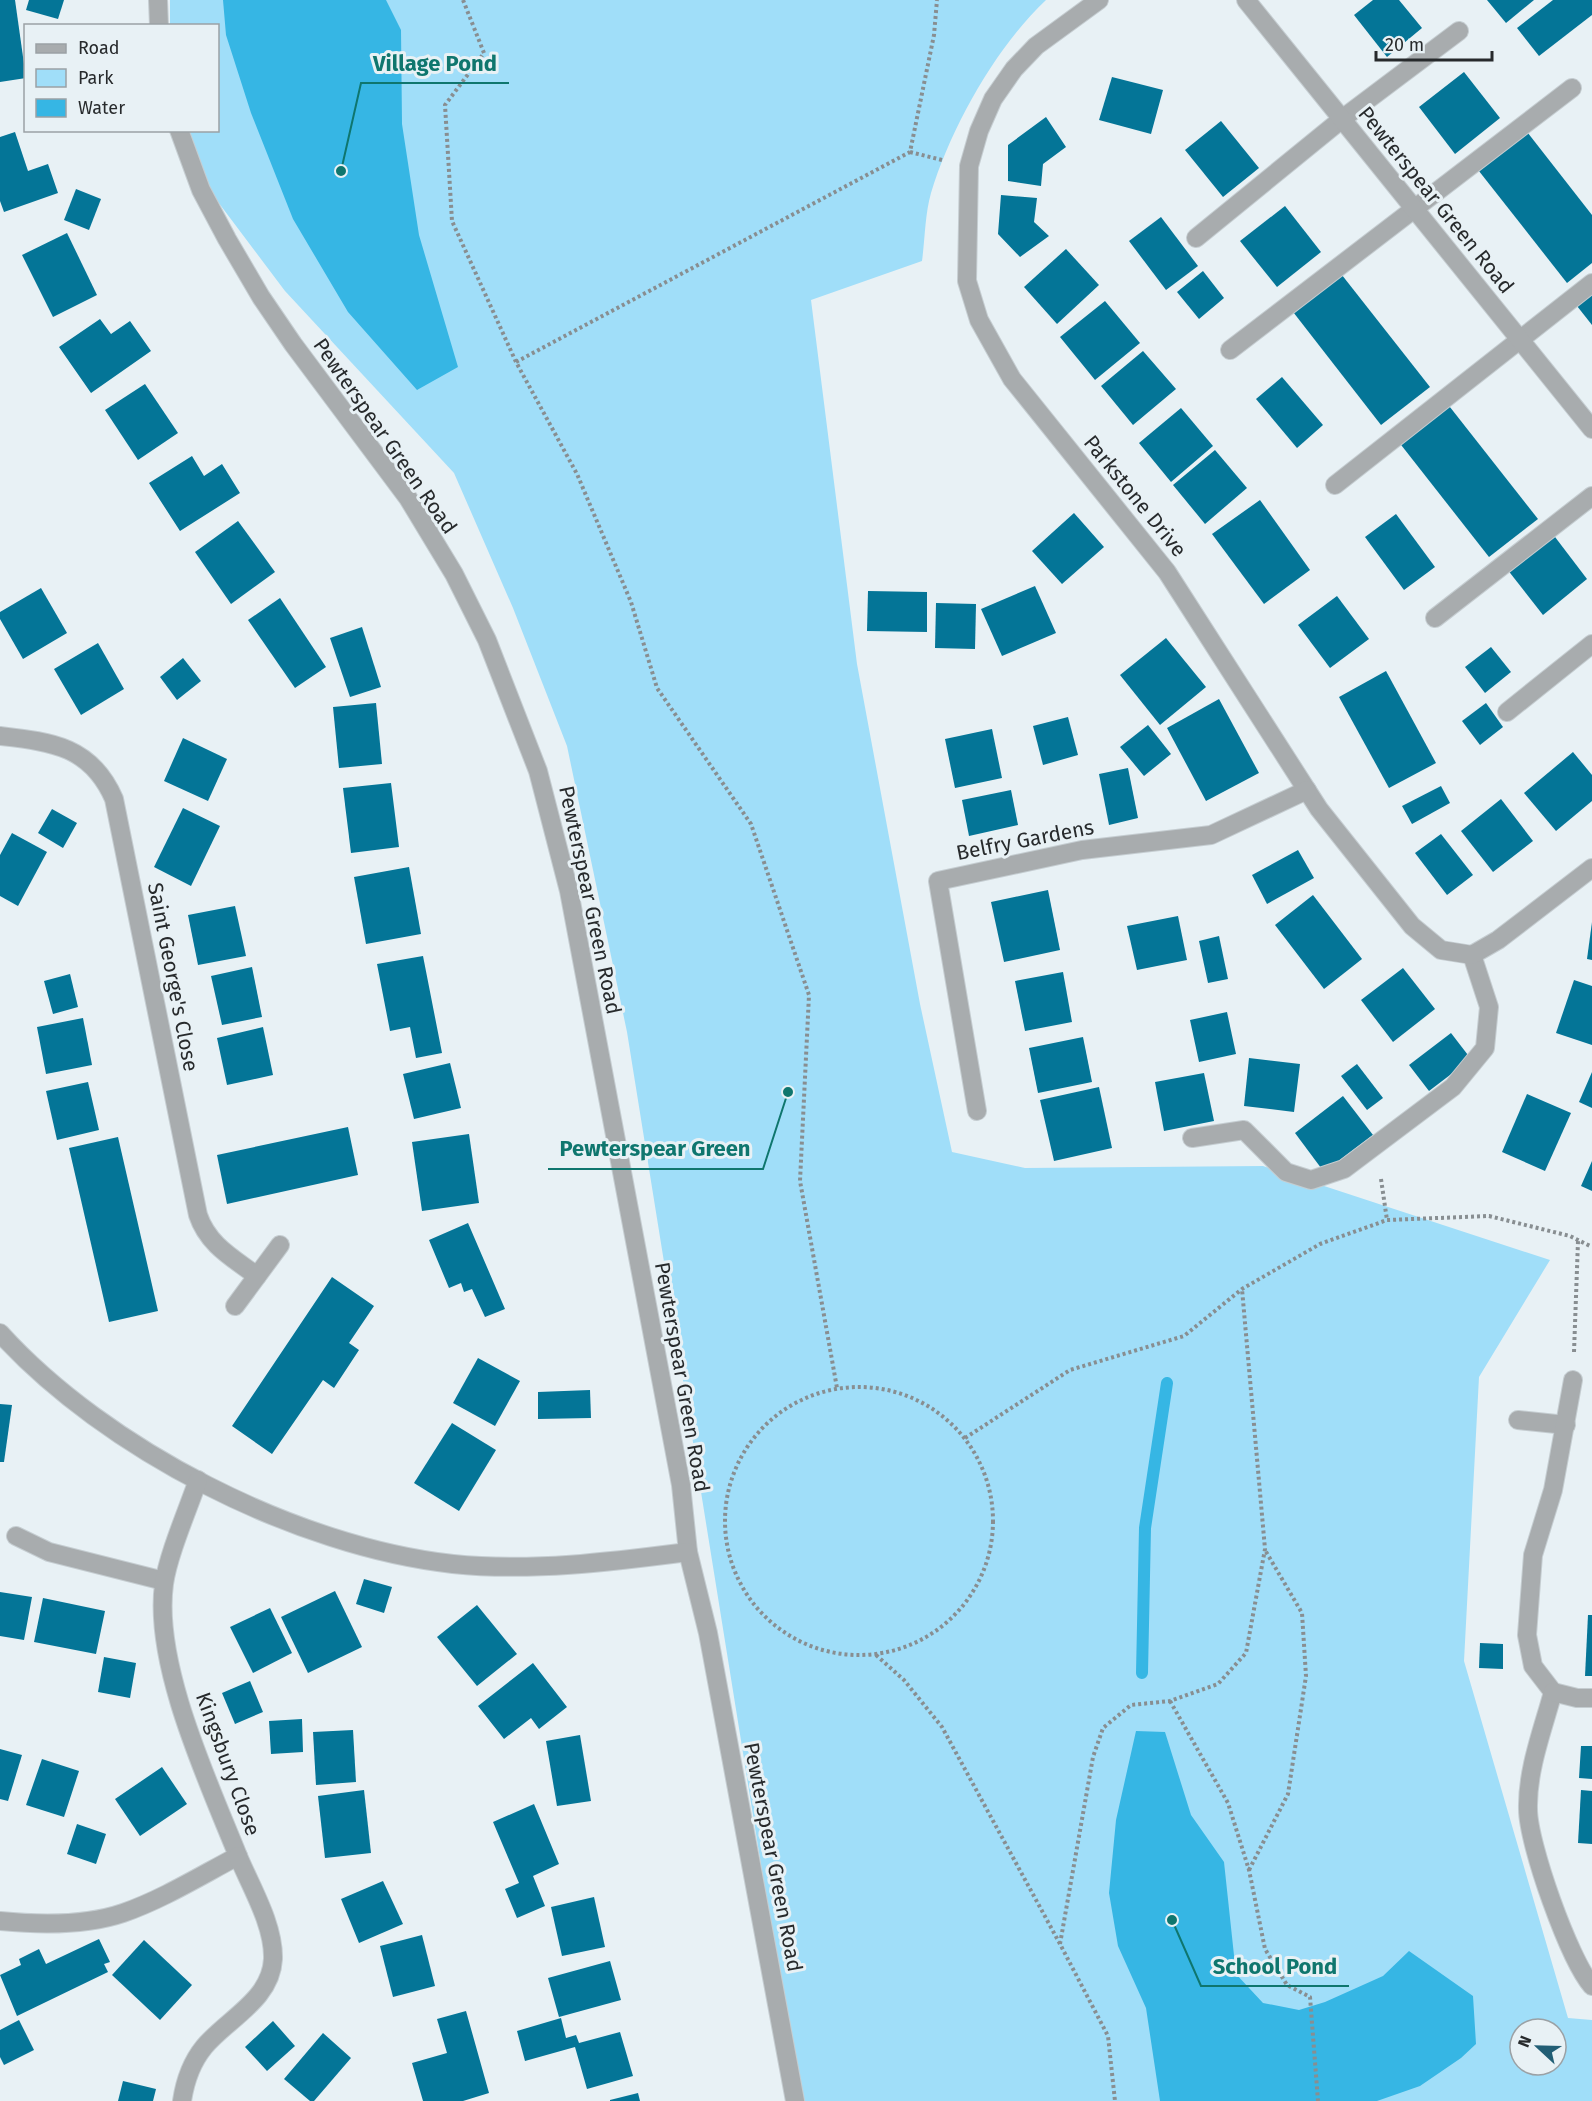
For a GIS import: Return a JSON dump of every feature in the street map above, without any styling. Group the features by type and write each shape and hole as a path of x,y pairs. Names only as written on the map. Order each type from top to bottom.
{"street":[{"path":"158,0 159,24"},
{"name":"Parkstone Drive","path":"1099,0 1036,46 1014,69 993,99 979,131 969,166 967,281 979,320 1012,379 1167,572 1285,751 1307,790 1412,926 1441,950 1472,955"},
{"name":"Pewterspear Green Road","path":"1246,0 1592,429"},
{"path":"1196,238 1342,119 1460,31"},
{"path":"1230,350 1572,88"},
{"name":"Pewterspear Green Road","path":"180,132 201,190 261,297 293,344 408,498 454,574 487,640 538,771 572,902 681,1485 688,1552 708,1632 795,2101"},
{"path":"1335,485 1592,283"},
{"path":"1435,618 1592,496"},
{"path":"1507,712 1592,644"},
{"name":"Saint George's Close","path":"0,736 62,746 94,765 105,780 114,800 198,1215 203,1230 213,1244 257,1276"},
{"name":"Belfry Gardens","path":"977,1111 938,881 1082,850 1211,835 1307,790"},
{"path":"1192,1138 1244,1130 1286,1172 1311,1180 1344,1169 1453,1087 1485,1048 1489,1007 1472,955 1498,940 1592,868"},
{"path":"235,1306 280,1245"},
{"path":"0,1333 48,1380 78,1404 154,1455 198,1480 294,1525 414,1558 454,1564 552,1566 688,1552"},
{"path":"1573,1380 1553,1490 1533,1555 1527,1635 1533,1666 1552,1692 1577,1698 1592,1698"},
{"path":"1518,1420 1566,1425"},
{"name":"Kingsbury Close","path":"182,2101 185,2083 203,2048 253,2001 271,1974 273,1959 266,1924 187,1728 171,1666 162,1604 164,1581 198,1480"},
{"path":"16,1536 49,1552 164,1581"},
{"path":"1552,1692 1529,1787 1530,1827 1567,1941 1579,1968 1592,1986"},
{"name":"Kingsbury Close","path":"0,1922 63,1923 121,1914 158,1898 238,1856"}],"path":[{"path":"463,0 484,53 446,105 452,220 516,362 577,474 631,602 657,688 751,824 809,995 800,1181 837,1388"},
{"path":"516,362 910,152 934,35 937,0"},
{"path":"1376,1144 1387,1220"},
{"path":"965,1438 1070,1370 1184,1336 1242,1289 1320,1244 1387,1220 1489,1216 1592,1247"},
{"path":"1573,1380 1578,1241"},
{"path":"1060,1944 1093,1757 1103,1728 1131,1705 1170,1701 1218,1684 1246,1653 1265,1549 1242,1289"},
{"path":"873,1387 909,1396 940,1413 965,1438 983,1469 992,1503 992,1538 983,1572 965,1603 940,1628 910,1646 876,1655 844,1655 823,1650 784,1633 759,1612 743,1590 731,1565 724,1530 727,1495 741,1456 766,1424 799,1400 837,1388 873,1387"},
{"path":"1249,1870 1288,1794 1306,1676 1302,1612 1265,1549"},
{"path":"876,1655 904,1680 942,1727 1060,1944 1108,2036 1115,2101"},
{"path":"1170,1701 1228,1803 1249,1870 1265,1949 1287,1985 1310,1997 1318,2101"}],"green space":[{"path":"170,0 1046,0 993,64 977,89 950,142 929,201 922,261 811,300 857,664 920,1004 952,1152 1025,1168 1263,1166 1550,1260 1479,1377 1464,1661 1568,2017 1508,2017 1508,2077 1568,2077 1568,2018 1592,2020 1592,2101 799,2101 627,1032 567,746 513,608 454,473 285,291 206,186 186,132 219,132 219,24 170,24"}],"water":[{"path":"223,0 386,0 401,30 402,124 419,235 458,367 417,390 348,312 293,219 251,113 226,35"},
{"path":"1136,1731 1165,1732 1191,1815 1224,1862 1236,1974 1263,2003 1299,2010 1325,2002 1383,1976 1409,1951 1473,1996 1476,2044 1461,2058 1420,2086 1377,2101 1160,2101 1146,2008 1118,1946 1109,1893 1116,1820"}],"building":[{"path":"0,0 15,0 24,78 0,82"},
{"path":"29,0 64,0 58,19 26,10"},
{"path":"1373,0 1399,0 1422,28 1387,57 1354,15"},
{"path":"1487,0 1534,0 1506,23"},
{"path":"1553,0 1592,0 1592,15 1539,56 1517,28"},
{"path":"1464,72 1500,118 1455,154 1419,107"},
{"path":"1112,77 1163,90 1151,134 1099,120"},
{"path":"1046,117 1066,147 1043,164 1041,186 1008,181 1008,145"},
{"path":"1221,121 1259,168 1223,197 1185,150"},
{"path":"1524,128 1592,215 1592,263 1567,283 1475,166"},
{"path":"15,132 28,171 48,164 58,193 4,212 0,201 0,137"},
{"path":"76,189 101,199 89,230 64,220"},
{"path":"1001,195 1037,198 1034,222 1049,236 1020,257 998,234"},
{"path":"1285,206 1321,252 1277,287 1240,241"},
{"path":"1161,217 1198,266 1166,290 1129,241"},
{"path":"67,233 97,295 53,317 22,255"},
{"path":"1066,249 1099,285 1057,324 1024,287"},
{"path":"1338,270 1430,387 1381,425 1290,308"},
{"path":"1203,271 1224,298 1199,319 1177,292"},
{"path":"1592,294 1592,325 1577,306"},
{"path":"1105,301 1140,343 1095,380 1060,337"},
{"path":"100,319 111,334 130,321 151,351 91,393 59,347"},
{"path":"1143,351 1176,389 1133,425 1101,386"},
{"path":"1282,377 1323,425 1297,448 1256,399"},
{"path":"145,384 178,433 138,460 105,410"},
{"path":"1446,402 1538,519 1489,557 1398,441"},
{"path":"1181,408 1213,446 1171,482 1139,443"},
{"path":"1215,450 1247,488 1205,524 1173,485"},
{"path":"192,456 204,476 222,464 240,493 180,531 149,483"},
{"path":"1260,500 1310,570 1264,604 1212,534"},
{"path":"1074,513 1104,547 1062,584 1032,551"},
{"path":"1396,514 1435,567 1404,590 1365,537"},
{"path":"238,521 275,572 231,604 195,552"},
{"path":"1552,533 1587,579 1543,615 1507,569"},
{"path":"1035,586 1056,633 1002,656 981,609"},
{"path":"41,588 67,633 23,659 0,619 0,612"},
{"path":"868,591 927,592 927,632 867,631"},
{"path":"1337,596 1369,639 1330,668 1298,625"},
{"path":"280,598 326,667 295,688 248,620"},
{"path":"936,603 976,604 975,649 935,648"},
{"path":"362,627 381,687 350,697 330,638"},
{"path":"1166,638 1206,687 1160,725 1120,675"},
{"path":"98,643 124,689 81,715 54,669"},
{"path":"1491,647 1511,672 1485,693 1465,667"},
{"path":"183,658 201,681 177,700 160,677"},
{"path":"1386,671 1436,763 1389,788 1339,697"},
{"path":"1219,699 1259,773 1206,801 1167,728"},
{"path":"376,703 382,764 339,768 333,707"},
{"path":"1486,703 1503,727 1480,745 1462,721"},
{"path":"1068,717 1078,755 1043,765 1033,726"},
{"path":"1148,725 1171,754 1144,776 1120,747"},
{"path":"992,729 1002,778 955,788 945,739"},
{"path":"183,738 227,759 208,801 164,781"},
{"path":"1573,752 1592,775 1592,801 1556,831 1524,793"},
{"path":"1128,768 1138,818 1109,825 1099,774"},
{"path":"391,783 399,847 351,853 343,788"},
{"path":"1441,786 1450,803 1412,824 1402,806"},
{"path":"1011,790 1018,825 969,836 962,800"},
{"path":"1501,799 1533,841 1493,872 1461,831"},
{"path":"183,808 220,826 191,886 154,867"},
{"path":"52,809 77,823 63,848 38,833"},
{"path":"12,833 47,852 18,906 0,896 0,855"},
{"path":"1441,834 1473,875 1447,895 1415,853"},
{"path":"1298,850 1314,878 1267,904 1252,875"},
{"path":"409,867 421,934 366,944 354,877"},
{"path":"1048,890 1060,950 1004,962 991,902"},
{"path":"1313,895 1362,959 1324,989 1275,925"},
{"path":"235,906 246,956 198,965 188,915"},
{"path":"1178,916 1187,960 1137,970 1127,926"},
{"path":"1592,922 1592,960 1587,959"},
{"path":"1219,936 1228,979 1208,983 1199,941"},
{"path":"423,956 442,1053 416,1058 410,1027 390,1031 377,964"},
{"path":"252,967 262,1017 222,1025 211,976"},
{"path":"1403,968 1435,1009 1393,1042 1361,1000"},
{"path":"1063,972 1072,1022 1025,1031 1015,981"},
{"path":"70,974 78,1007 53,1014 44,981"},
{"path":"1574,980 1592,986 1592,1045 1556,1033"},
{"path":"1227,1012 1236,1054 1199,1062 1190,1020"},
{"path":"83,1018 92,1065 46,1074 37,1027"},
{"path":"263,1027 273,1075 227,1085 217,1038"},
{"path":"1451,1033 1471,1059 1429,1091 1409,1065"},
{"path":"1083,1037 1092,1082 1038,1093 1029,1048"},
{"path":"1249,1058 1300,1064 1294,1112 1244,1106"},
{"path":"450,1063 461,1108 414,1119 403,1074"},
{"path":"1357,1064 1383,1098 1367,1110 1341,1076"},
{"path":"1592,1072 1592,1108 1579,1102"},
{"path":"1204,1073 1214,1121 1164,1131 1155,1082"},
{"path":"88,1082 99,1130 57,1140 46,1091"},
{"path":"1099,1087 1112,1148 1054,1161 1040,1100"},
{"path":"1527,1094 1571,1113 1545,1171 1502,1152"},
{"path":"1343,1096 1373,1135 1324,1172 1295,1133"},
{"path":"348,1127 358,1175 227,1204 217,1155"},
{"path":"469,1134 479,1203 422,1211 412,1142"},
{"path":"118,1137 158,1311 109,1322 69,1148"},
{"path":"1592,1161 1592,1191 1581,1186"},
{"path":"468,1223 505,1309 485,1317 472,1289 464,1292 461,1283 449,1288 429,1240"},
{"path":"332,1277 374,1306 349,1343 359,1350 334,1388 323,1380 272,1454 232,1426"},
{"path":"478,1358 520,1381 495,1426 453,1403"},
{"path":"590,1390 591,1418 538,1419 538,1392"},
{"path":"0,1404 12,1405 4,1462 0,1462"},
{"path":"452,1423 496,1450 459,1511 414,1483"},
{"path":"364,1579 392,1587 384,1613 356,1604"},
{"path":"335,1591 362,1647 308,1673 281,1617"},
{"path":"0,1592 32,1597 24,1640 0,1636"},
{"path":"43,1598 105,1611 96,1654 34,1642"},
{"path":"477,1605 517,1654 477,1686 437,1637"},
{"path":"270,1608 292,1653 253,1673 230,1627"},
{"path":"1588,1615 1592,1615 1592,1676 1585,1676"},
{"path":"1480,1643 1503,1644 1503,1669 1479,1668"},
{"path":"104,1657 136,1663 130,1698 98,1692"},
{"path":"533,1663 567,1707 539,1729 531,1718 504,1739 478,1706"},
{"path":"250,1681 263,1712 235,1724 222,1693"},
{"path":"302,1719 303,1752 271,1754 269,1721"},
{"path":"353,1730 356,1782 316,1785 313,1732"},
{"path":"580,1735 591,1801 557,1806 546,1741"},
{"path":"1581,1746 1592,1746 1592,1779 1579,1778"},
{"path":"0,1749 22,1755 8,1801 0,1799"},
{"path":"42,1759 79,1771 64,1817 26,1805"},
{"path":"162,1767 187,1804 140,1836 115,1799"},
{"path":"364,1790 371,1853 325,1858 318,1796"},
{"path":"1581,1790 1592,1791 1592,1844 1578,1843"},
{"path":"534,1804 559,1864 533,1876 545,1906 517,1918 505,1889 519,1883 493,1822"},
{"path":"77,1824 106,1834 96,1864 67,1854"},
{"path":"383,1881 403,1924 359,1943 341,1899"},
{"path":"594,1897 605,1947 562,1956 551,1907"},
{"path":"422,1935 435,1986 393,1997 380,1946"},
{"path":"99,1939 110,1962 104,1964 108,1972 17,2016 0,1975 21,1965 19,1959 39,1949 46,1964"},
{"path":"144,1940 192,1985 160,2020 112,1975"},
{"path":"610,1961 621,2000 559,2017 548,1978"},
{"path":"466,2011 489,2093 463,2101 423,2101 412,2063 447,2053 437,2019"},
{"path":"561,2018 566,2038 576,2035 579,2043 620,2032 633,2076 587,2089 575,2047 525,2061 517,2031"},
{"path":"19,2020 34,2050 4,2065 0,2057 0,2030"},
{"path":"273,2021 295,2046 267,2071 245,2047"},
{"path":"323,2033 351,2058 314,2101 310,2101 284,2079"},
{"path":"123,2081 156,2089 153,2101 118,2101"},
{"path":"638,2093 640,2101 610,2101 610,2100"}],"waterway":[{"path":"1142,1673 1145,1528 1167,1383"}],"place":[{"name":"Village Pond","path":"341,171"},
{"name":"Pewterspear Green","path":"788,1092"},
{"name":"School Pond","path":"1172,1920"}]}
